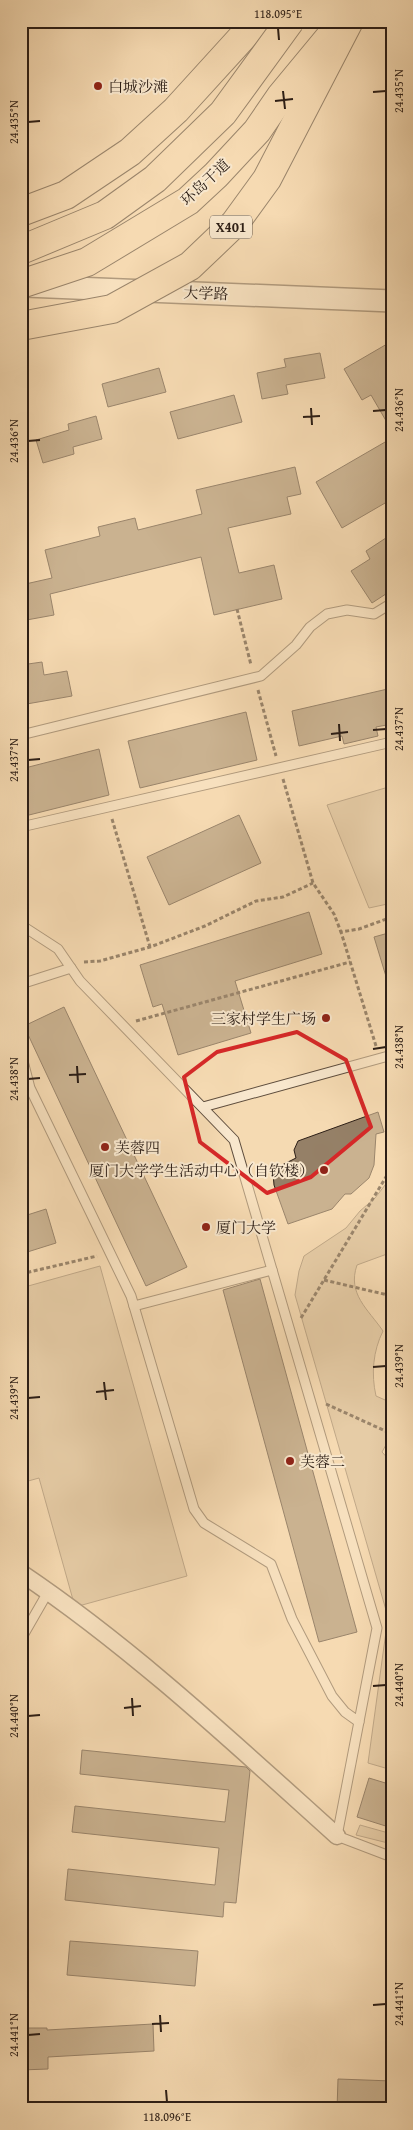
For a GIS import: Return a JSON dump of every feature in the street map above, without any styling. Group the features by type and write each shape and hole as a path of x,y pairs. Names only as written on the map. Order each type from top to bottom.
{"highway":[{"path":"21,212 66,195 130,152 176,110 257,21"},
{"path":"21,250 105,216 155,179 223,113 290,21"},
{"name":"环岛干道","path":"21,285 87,262 188,201 257,131 281,96 343,21"},
{"name":"X401","path":"21,326 112,309 190,266 236,223 268,179 348,21"}],"street":[{"name":"大学路","path":"21,285 392,301"},
{"path":"21,1573 48,1592 193,1707 337,1836"}],"lane":[{"path":"21,735 261,676 296,645 310,627 327,614 347,610 374,614 392,603"},
{"path":"21,827 392,742"},
{"path":"21,925 58,949 80,981 234,1140 377,1628 337,1836 392,1857"},
{"path":"21,984 71,968"},
{"path":"21,1054 30,1088 134,1306 194,1509 204,1523 271,1564 292,1619 332,1696 345,1712 359,1722"},
{"path":"203,1107 392,1055"},
{"path":"134,1306 272,1270"},
{"path":"21,1639 48,1592"}],"path":[{"path":"237,609 254,677 313,883 334,914 341,932 379,1058"},
{"path":"108,807 150,947"},
{"path":"71,968 85,962 100,961 150,947 205,926 256,901 283,897 301,891 313,883"},
{"path":"341,932 359,929 392,918"},
{"path":"123,1025 350,962"},
{"path":"291,1335 392,1167"},
{"path":"21,1274 110,1253"},
{"path":"324,1280 392,1296"},
{"path":"326,1404 392,1434"}],"highlighted area":[{"path":"297,1032 346,1060 371,1127 311,1177 267,1193 200,1142 184,1077 217,1052"}],"shaded area":[{"path":"392,786 392,903 369,908 327,805"},
{"path":"392,1176 392,1255 387,1254 357,1265 355,1284 361,1301 383,1331 377,1346 374,1363 376,1396 392,1403 392,1434 382,1452 392,1463 392,1770 368,1763 388,1617 295,1295 304,1256 346,1228 360,1211 375,1198"},
{"path":"100,1266 187,1576 75,1607 39,1478 21,1483 21,1288"},
{"path":"360,1825 392,1834 392,1844 356,1835"}],"building":[{"path":"387,344 392,353 392,431 371,395 362,400 344,369"},
{"path":"320,353 325,378 286,385 288,394 262,399 257,373 286,367 284,359"},
{"path":"159,368 166,392 108,407 102,384"},
{"path":"234,395 242,422 178,439 170,412"},
{"path":"96,416 102,439 73,447 74,454 43,463 36,440 69,430 68,424"},
{"path":"392,438 392,499 342,528 316,482"},
{"path":"295,467 301,494 287,497 291,514 228,528 239,573 274,565 282,599 214,615 201,557 50,594 54,615 21,621 21,585 52,578 45,550 100,536 98,527 135,518 138,530 202,514 196,490"},
{"path":"392,534 392,590 372,603 351,571 370,559 366,551"},
{"path":"42,662 44,675 67,671 72,696 21,705 21,665"},
{"path":"392,688 392,724 376,727 378,736 344,744 342,736 299,746 292,711"},
{"path":"246,712 257,760 140,788 128,741"},
{"path":"99,749 109,795 21,817 21,769"},
{"path":"239,815 261,863 169,905 147,857"},
{"path":"309,912 322,954 235,981 251,1033 178,1055 162,1004 153,1007 140,965"},
{"path":"392,932 392,982 388,983 374,937"},
{"name":"芙蓉四","path":"64,1007 187,1267 146,1286 24,1026"},
{"name":"厦门大学学生活动中心（自钦楼）","path":"378,1112 384,1132 376,1134 374,1165 369,1178 351,1194 345,1194 332,1209 288,1224 274,1185 273,1173 278,1167 296,1158 294,1150 298,1141"},
{"path":"46,1209 56,1243 21,1254 21,1217"},
{"name":"芙蓉二","path":"260,1279 357,1632 319,1642 223,1290"},
{"path":"82,1750 246,1767 250,1771 236,1903 224,1902 223,1917 65,1900 68,1869 215,1885 219,1848 72,1832 75,1806 225,1822 229,1790 80,1774"},
{"path":"369,1778 392,1785 392,1828 357,1817"},
{"path":"70,1941 198,1951 195,1986 67,1975"},
{"path":"153,2024 154,2051 48,2057 48,2069 21,2070 21,2028 47,2028 47,2030"},
{"path":"338,2079 392,2081 392,2109 337,2109"}],"place":[{"name":"白城沙滩","path":"98,86"},
{"name":"三家村学生广场","path":"326,1018"},
{"name":"芙蓉四","path":"105,1147"},
{"name":"厦门大学学生活动中心（自钦楼）","path":"324,1170"},
{"name":"厦门大学","path":"206,1227"},
{"name":"芙蓉二","path":"290,1461"}]}
